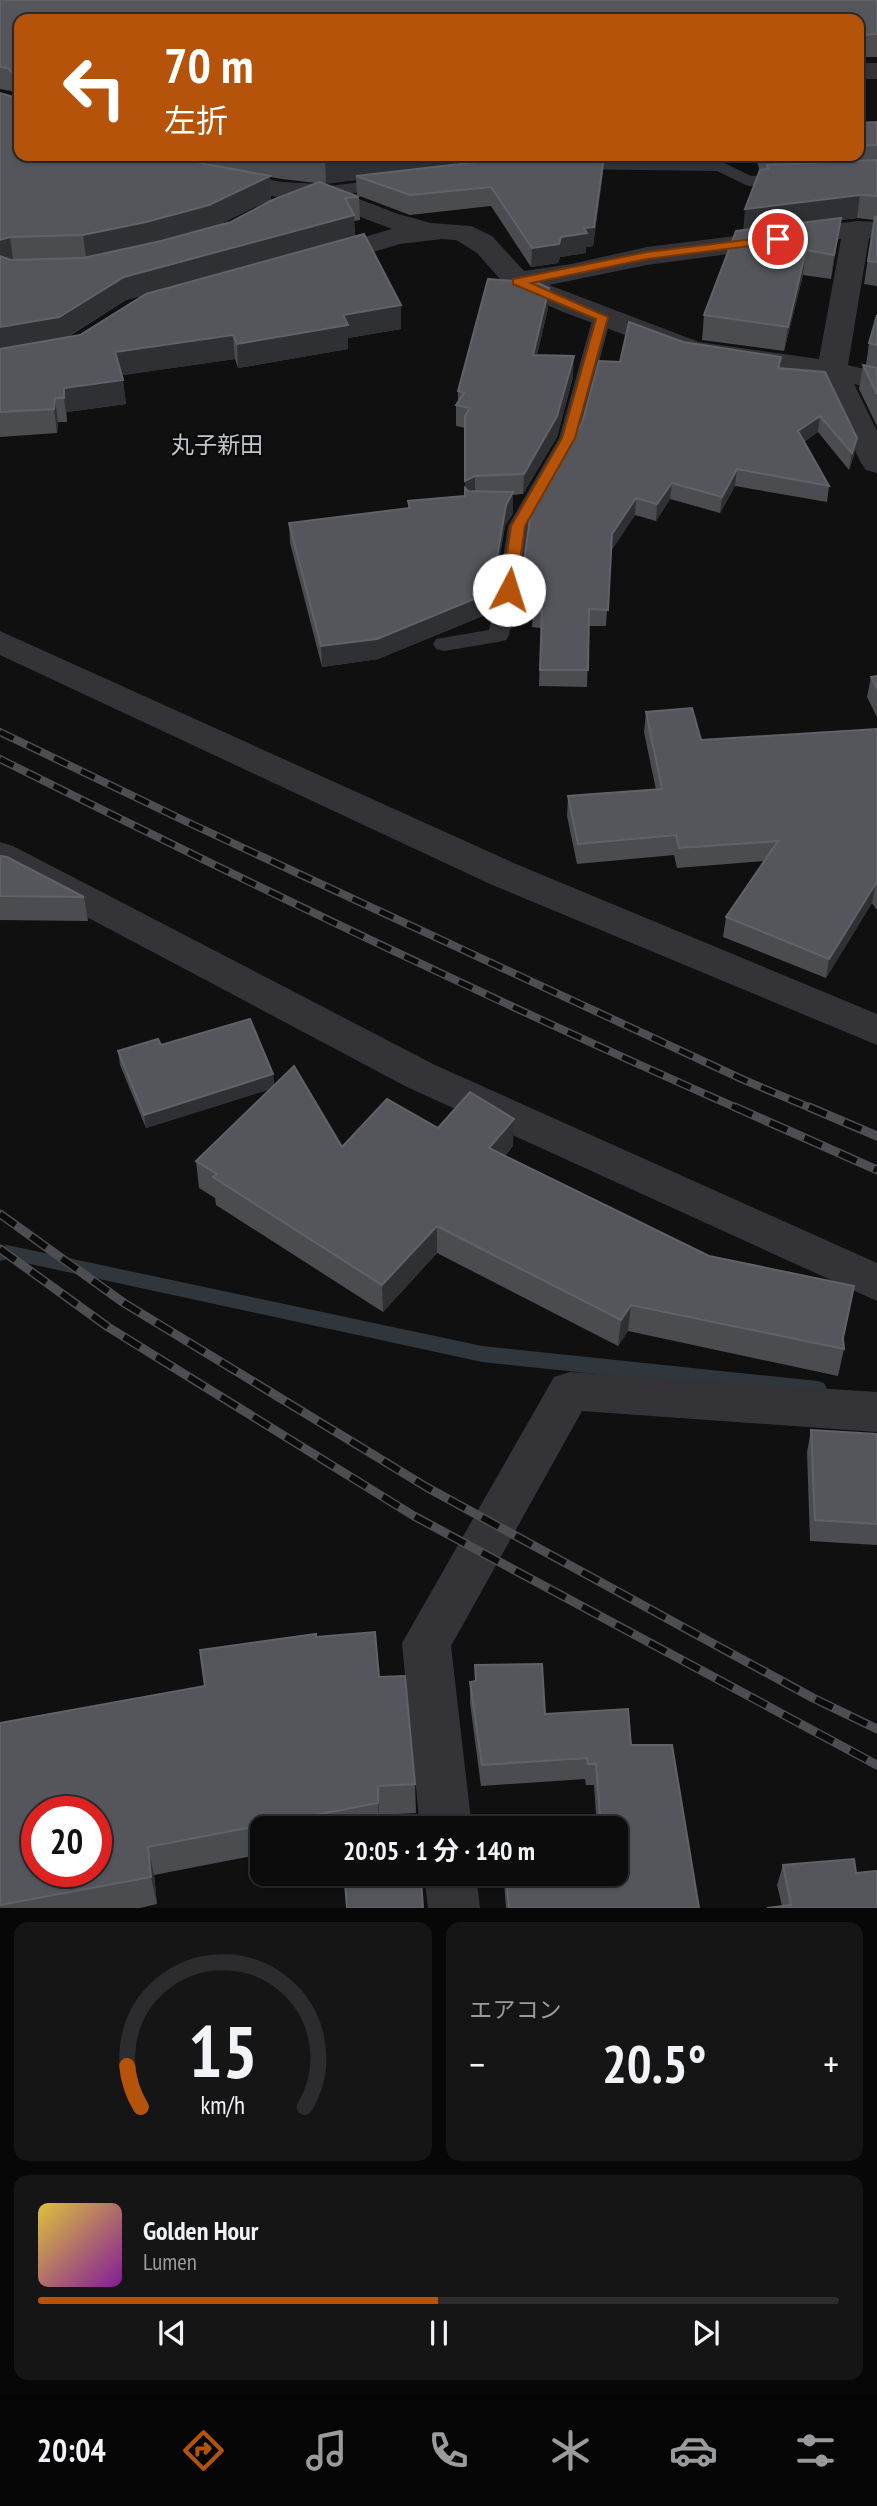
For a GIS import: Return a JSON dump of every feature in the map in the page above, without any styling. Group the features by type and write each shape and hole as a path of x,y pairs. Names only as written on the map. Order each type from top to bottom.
{"street":[{"path":"151,161 168,168 282,190 320,192 388,220 431,231"},
{"path":"260,216 320,192"},
{"path":"296,266 414,233 454,229 476,238 517,281 602,317 693,350 832,370 877,381"},
{"path":"517,281 571,273 647,256 867,229 832,370 877,463"},
{"path":"0,642 503,874 877,1030"},
{"path":"0,855 421,1076 877,1283"},
{"path":"445,1816 426,1643 570,1391 877,1412"},
{"path":"451,1886 454,1908"}],"lane":[{"path":"551,166 720,166 748,181 812,178"},
{"path":"320,192 403,182"},
{"path":"444,644 498,635 509,590 518,526 569,438 602,317"},
{"path":"503,504 531,503"}],"building":[{"path":"0,0 877,0 877,34 864,35 864,14 14,14 14,75 8,68 0,67"},
{"path":"0,93 14,97 14,161 191,161 270,176 209,205 146,222 83,235 10,237 0,240"},
{"path":"877,122 877,145 864,146 864,123"},
{"path":"877,160 877,196 860,195 745,209 760,170 768,169 767,165"},
{"path":"486,161 603,161 594,227 584,228 587,233 561,237 559,244 532,248 491,187 410,195 356,176"},
{"path":"319,182 359,197 345,198 354,215 124,277 59,317 0,327 0,256 11,260 83,258 161,241 231,222 270,201"},
{"path":"877,216 877,262 868,261"},
{"path":"841,218 834,255 806,250 788,327 704,315 736,231"},
{"path":"364,234 401,305 343,315 348,325 237,344 233,335 115,352 123,380 64,388 64,398 55,398 54,409 0,412 0,349 80,335 146,294"},
{"path":"488,279 538,283 549,288 533,355 574,356 557,416 524,474 475,476 465,481 465,416 470,408 456,405 464,393 458,391"},
{"path":"877,315 877,345 869,343"},
{"path":"629,322 683,342 781,357 778,368 825,372 857,438 852,453 820,416 798,431 829,486 737,469 722,497 672,483 657,504 636,498 612,534 608,610 589,609 588,670 540,670 542,611 533,611 537,577 521,584 531,510 582,423 599,361 620,362"},
{"path":"863,365 877,368 877,394"},
{"path":"465,488 468,491 513,492 506,505 491,592 377,639 321,646 289,523 410,508 408,501 465,496"},
{"path":"877,676 877,689 871,677"},
{"path":"692,708 701,740 877,729 877,884 829,959 726,917 778,841 679,848 676,835 578,844 568,796 662,789 646,712"},
{"path":"0,856 7,857 84,897 0,896"},
{"path":"250,1019 273,1074 144,1115 118,1051 158,1039 161,1045"},
{"path":"294,1066 342,1147 387,1099 438,1128 470,1092 514,1119 489,1148 709,1256 854,1286 843,1338 844,1349 631,1305 621,1320 437,1226 382,1285 213,1177 217,1174 196,1161"},
{"path":"811,1430 877,1434 877,1524 815,1520"},
{"path":"375,1632 379,1677 405,1676 415,1784 378,1786 378,1803 310,1816 250,1816 250,1827 148,1847 151,1877 112,1884 112,1796 21,1796 21,1887 97,1887 0,1905 0,1723 205,1686 200,1650 316,1634 316,1637"},
{"path":"542,1664 545,1714 628,1709 631,1745 672,1745 699,1908 509,1908 507,1886 628,1886 628,1816 600,1816 596,1764 588,1764 587,1758 482,1765 470,1682 476,1681 475,1665"},
{"path":"854,1859 856,1873 877,1871 877,1908 767,1908 791,1905 783,1865"},
{"path":"345,1886 421,1886 423,1908 347,1908"}],"waterway":[{"path":"0,1254 7,1252 482,1354 818,1389"}],"railway":[{"path":"0,732 185,821 744,1080 813,1109"},
{"path":"0,759 367,938 739,1109"},
{"path":"735,1107 877,1170"},
{"path":"809,1107 877,1136"},
{"path":"0,1214 124,1303 428,1488 813,1698 877,1729"},
{"path":"0,1249 108,1327 414,1516 877,1765"}],"district":[{"name":"丸子新田","path":"217,445"}],"route":[{"path":"509,590 510,566 518,526 569,438 602,317 517,281 571,273 647,256 778,239"}]}
